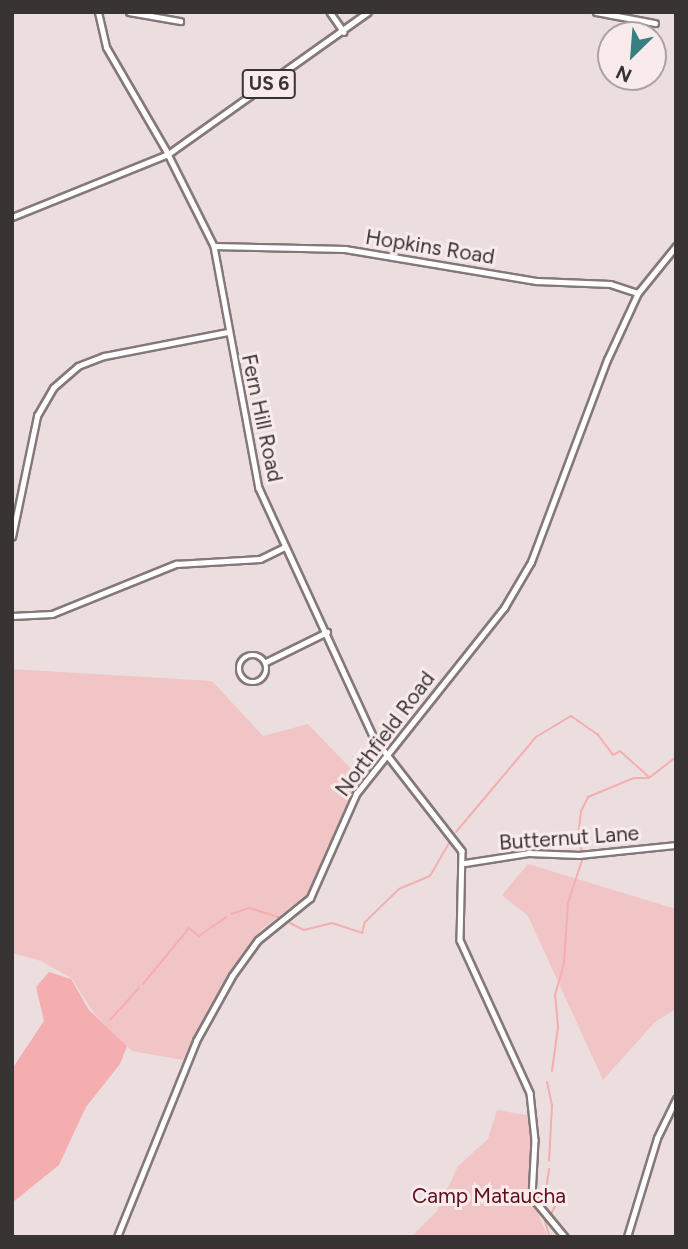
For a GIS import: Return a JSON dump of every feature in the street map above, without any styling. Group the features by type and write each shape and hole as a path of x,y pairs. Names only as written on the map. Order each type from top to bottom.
{"main road":[{"path":"98,12 106,47 168,154"},
{"name":"US 6","path":"12,217 168,154 344,33 368,12"}],"street":[{"path":"129,12 180,21"},
{"path":"330,12 344,33"},
{"path":"596,12 644,21"},
{"name":"Fern Hill Road","path":"168,154 214,246 259,488 385,757 454,837 465,863"},
{"name":"Hopkins Road","path":"214,246 345,249 537,281 610,284 638,293"},
{"name":"Northfield Road","path":"117,1237 215,1006 258,940 310,898 351,802 503,608 531,562 598,381 638,293 676,246"},
{"path":"12,537 37,416 53,387 78,366 104,356 228,332"},
{"path":"12,617 52,614 176,564 260,559 285,547"},
{"path":"265,662 266,674 259,682 240,676 240,664 247,656 265,662 327,632"},
{"name":"Butternut Lane","path":"465,863 529,853 584,855 676,845"},
{"path":"465,863 460,940 530,1093 536,1140 532,1197 565,1237"},
{"path":"627,1237 657,1138 676,1099"}],"green space":[{"path":"12,669 212,681 263,736 308,724 360,778 307,894 261,930 241,955 183,1060 132,1051 96,1016 71,978 41,961 12,953"},
{"path":"528,864 676,909 676,1009 655,1022 603,1080 528,916 502,895"},
{"name":"Camp Mataucha","path":"497,1110 532,1116 530,1195 548,1237 411,1237 437,1211 458,1166 488,1139"}],"shaded area":[{"path":"49,972 71,979 89,1010 127,1046 120,1064 86,1107 59,1165 12,1203 12,1069 44,1021 36,987"}],"waterway":[{"path":"456,832 536,737 571,716 598,735 613,755 620,751 649,777"},
{"path":"552,1071 558,1027 555,995 564,963 568,903 583,857 578,836 581,811 588,797 634,778 649,778 676,757"},
{"path":"290,923 304,930 332,923 362,933 365,922 399,889 430,876 450,842"},
{"path":"231,914 249,908 282,918"},
{"path":"143,984 189,928 199,936 226,917"},
{"path":"110,1020 139,988"},
{"path":"547,1082 552,1106 549,1161"},
{"path":"549,1169 545,1199 556,1204 550,1217"},
{"path":"545,1222 550,1237"}]}
